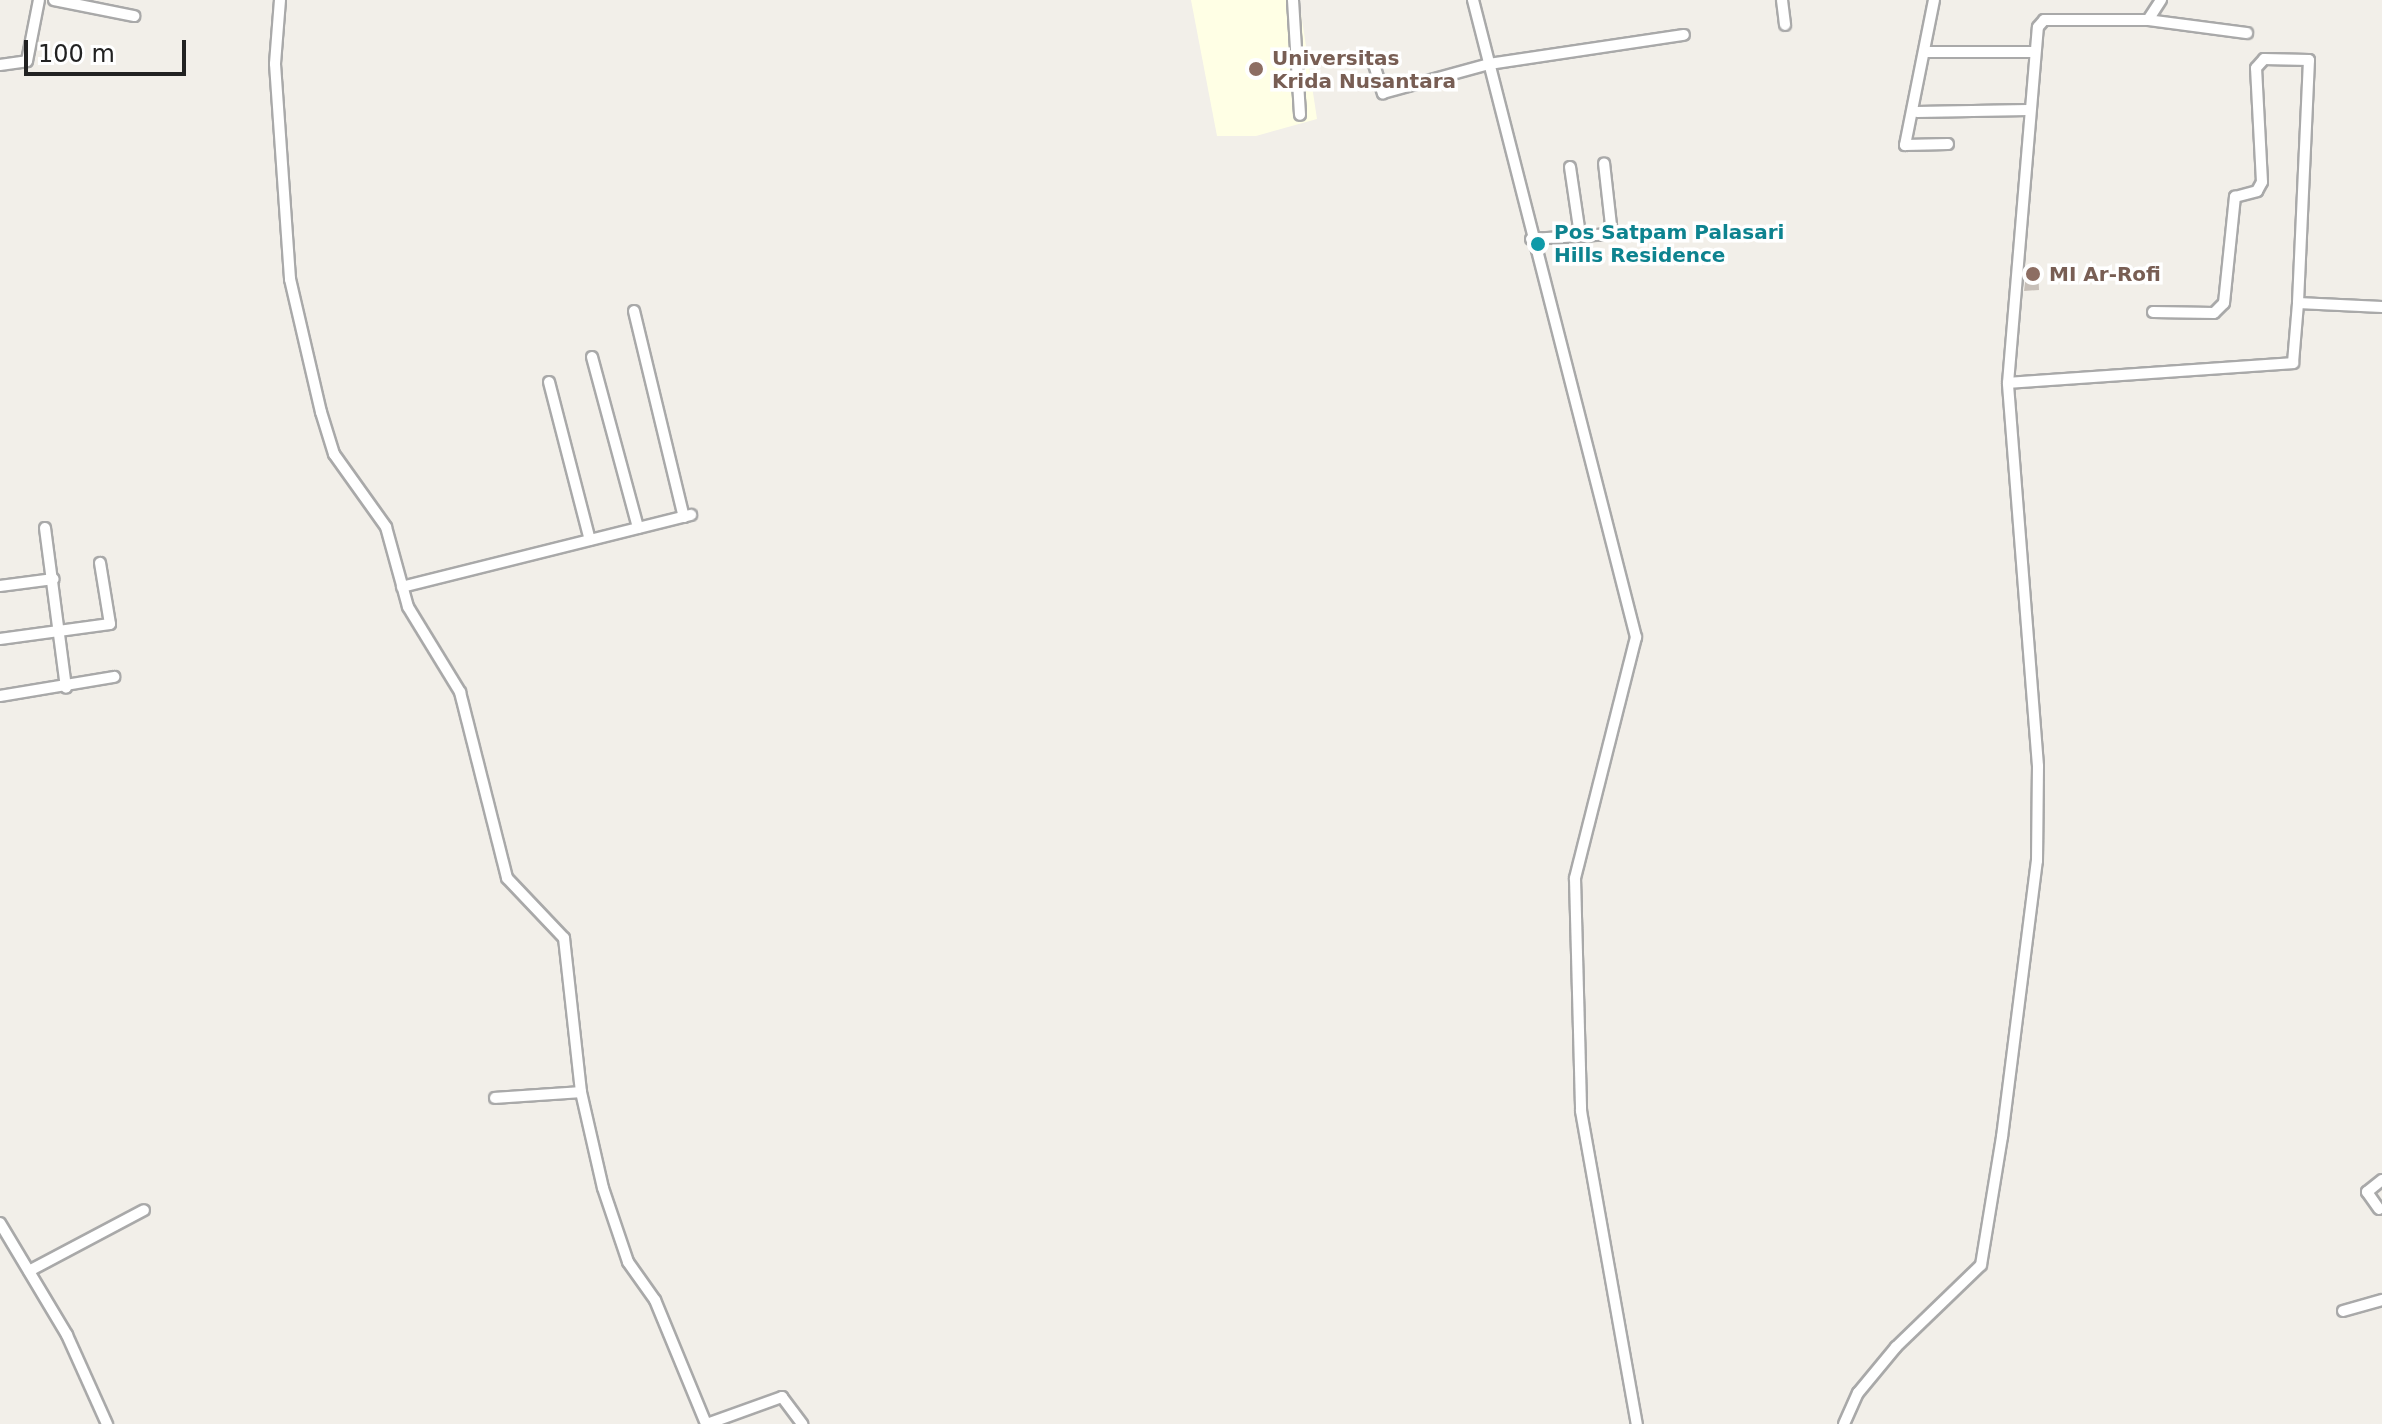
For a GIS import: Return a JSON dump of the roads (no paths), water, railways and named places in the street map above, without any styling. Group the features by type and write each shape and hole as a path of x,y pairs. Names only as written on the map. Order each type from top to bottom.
{"street":[{"path":"0,65 22,66 39,0"},
{"path":"54,0 134,16"},
{"path":"280,0 275,64 294,309 334,454 386,527 402,587 469,717 507,878 564,938 581,1092 628,1262 655,1300 706,1424 782,1397 802,1424"},
{"path":"1293,0 1300,115"},
{"path":"1473,0 1531,239 1636,637 1575,878 1581,1111 1637,1424"},
{"path":"1782,0 1785,25"},
{"path":"1934,0 1917,112 1905,145 1948,144"},
{"path":"2148,20 2161,0"},
{"path":"1844,1424 1868,1382 1985,1254 2037,861 2038,766 2008,383 2033,52 2044,20 2148,20 2247,33"},
{"path":"1373,61 1383,93 1489,64 1684,35"},
{"path":"1927,52 2033,52"},
{"path":"2008,383 2293,363 2309,60 2264,59 2256,68 2262,182 2257,191 2235,197 2224,303 2214,313 2153,312"},
{"path":"1917,112 2028,110"},
{"path":"1531,239 1613,232 1604,163"},
{"path":"1570,167 1580,235"},
{"path":"2298,303 2382,307"},
{"path":"402,587 688,516 634,311"},
{"path":"592,357 638,528"},
{"path":"549,382 590,540"},
{"path":"45,528 66,688"},
{"path":"0,639 110,624 100,563"},
{"path":"0,586 54,579"},
{"path":"0,696 66,688 114,677"},
{"path":"495,1098 581,1092"},
{"path":"2379,1209 2367,1192 2382,1180"},
{"path":"29,1271 144,1210"},
{"path":"0,1223 29,1271 107,1424"},
{"path":"2343,1311 2382,1300"}],"place":[{"name":"Universitas Krida Nusantara","path":"1256,69"},
{"name":"Pos Satpam Palasari Hills Residence","path":"1538,244"},
{"name":"MI Ar-Rofi","path":"2033,274"}]}
